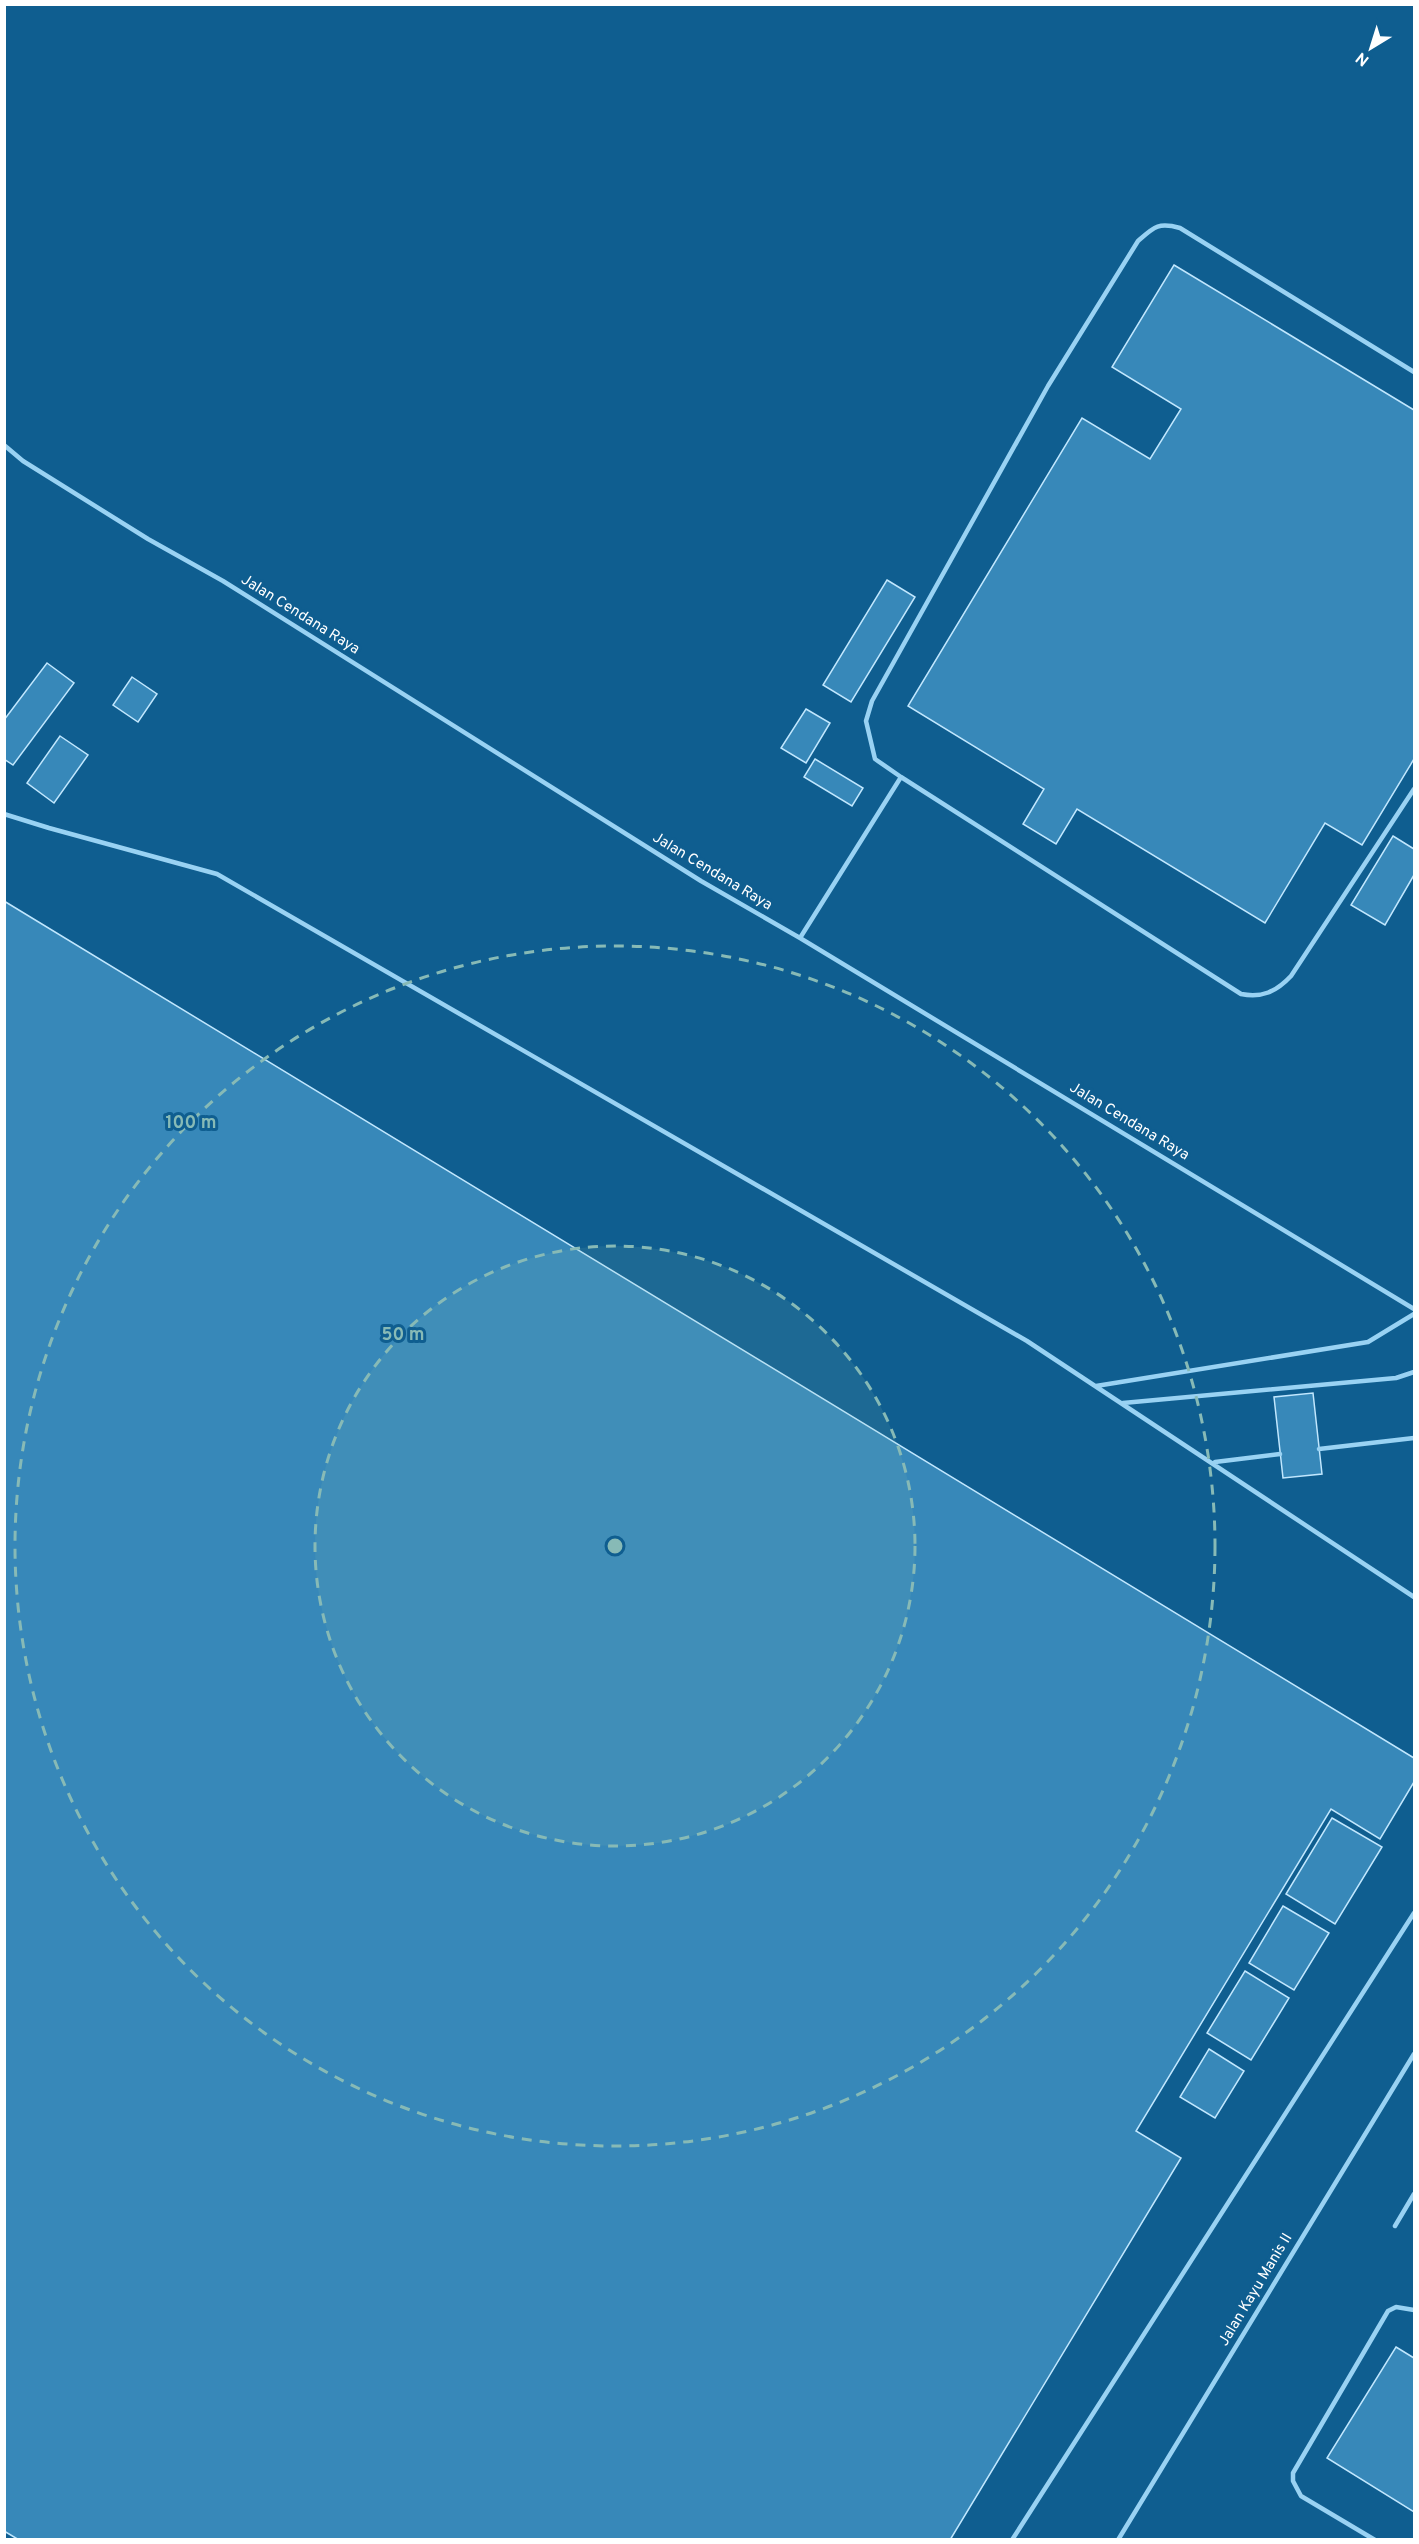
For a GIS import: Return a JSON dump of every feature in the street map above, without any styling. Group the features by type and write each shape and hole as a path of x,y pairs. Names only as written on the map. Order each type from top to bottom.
{"lane":[{"path":"1414,372 1180,228 1164,224 1152,228 1138,241 1125,259 1048,386 872,701 866,721 875,759 1241,994 1255,997 1269,993 1291,976 1414,789"},
{"name":"Jalan Cendana Raya","path":"4,445 23,461 138,533 223,580 701,881 800,938 1414,1310"},
{"path":"800,938 901,777"},
{"path":"4,814 217,874 1027,1341 1414,1597"},
{"path":"1096,1386 1368,1342 1414,1314"},
{"path":"1123,1403 1396,1378 1414,1372"},
{"path":"1318,1449 1414,1438"},
{"path":"1213,1462 1280,1454"},
{"path":"1012,2540 1414,1913"},
{"name":"Jalan Kayu Manis II","path":"1118,2540 1414,2054"},
{"path":"1395,2226 1414,2194"},
{"path":"1375,2540 1301,2496 1293,2481 1293,2473 1388,2311 1396,2307 1414,2310"}],"building":[{"path":"1174,265 1414,410 1414,759 1362,845 1325,823 1265,923 1077,809 1056,844 1023,824 1044,789 908,706 1082,418 1150,459 1181,409 1112,367"},
{"path":"887,580 915,597 851,702 823,685"},
{"path":"47,663 74,683 13,765 4,759 4,720"},
{"path":"132,677 157,694 138,722 113,705"},
{"path":"806,709 830,723 806,763 781,748"},
{"path":"60,736 88,755 54,803 27,783"},
{"path":"815,759 863,788 852,806 804,777"},
{"path":"1393,836 1414,849 1414,875 1385,925 1351,905"},
{"path":"4,901 1414,1758 1414,1782 1380,1839 1331,1809 1136,2131 1181,2158 950,2540 19,2540 4,2531"},
{"path":"1313,1393 1322,1474 1283,1478 1274,1397"},
{"path":"1332,1818 1382,1847 1335,1924 1286,1894"},
{"path":"1283,1906 1329,1933 1294,1990 1249,1963"},
{"path":"1245,1971 1289,1998 1251,2060 1207,2033"},
{"path":"1209,2049 1244,2071 1215,2118 1180,2097"},
{"path":"1396,2347 1414,2358 1414,2512 1327,2458"}]}
